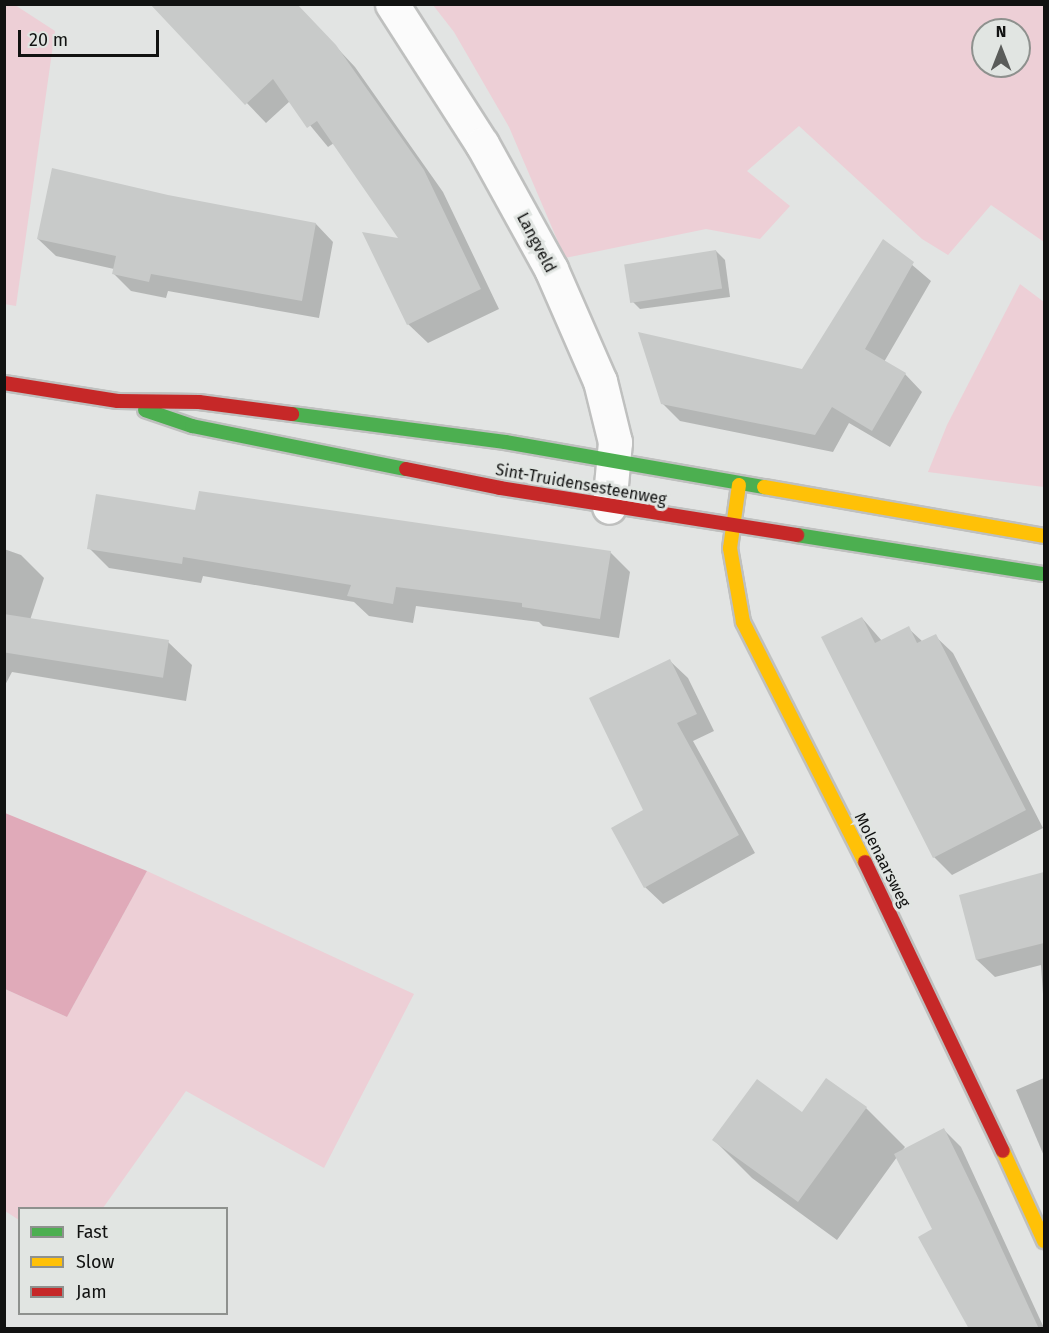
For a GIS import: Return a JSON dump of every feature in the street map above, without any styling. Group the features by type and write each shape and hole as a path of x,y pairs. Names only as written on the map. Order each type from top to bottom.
{"main road":[{"name":"Sint-Truidensesteenweg","path":"4,383 118,401 199,402 505,442 739,485 1044,536"},
{"name":"Sint-Truidensesteenweg","path":"118,401 192,426 609,507 1044,574"},
{"name":"Molenaarsweg","path":"739,485 731,527 733,567 743,622 909,950 1044,1241"}],"street":[{"name":"Langveld","path":"392,4 482,144 551,269 606,398 615,442 609,507"}],"shaded area":[{"path":"4,5 15,5 55,31 16,306 4,304"},
{"path":"433,5 1044,5 1044,242 991,205 948,255 922,239 799,126 747,171 790,206 760,239 706,229 565,258 509,127 454,32"},
{"path":"1020,284 1044,302 1044,487 928,472 947,425"},
{"path":"5,813 147,871 67,1017 5,989"},
{"path":"147,871 414,994 324,1168 186,1091 104,1207 18,1207 18,1219 5,1211 5,989 67,1017"}],"building":[{"path":"150,4 297,4 336,45 424,170 481,289 407,325 362,232 398,238 317,121 307,128 273,79 245,105"},
{"path":"52,168 168,195 316,223 302,301 151,274 149,282 112,274 116,256 37,239"},
{"path":"883,239 914,262 865,349 906,373 872,431 832,407 815,435 661,404 638,332 802,369"},
{"path":"716,250 722,289 630,303 624,265"},
{"path":"199,491 611,551 600,619 522,607 522,603 396,587 393,604 347,596 351,585 183,557 182,564 87,549 96,494 195,510"},
{"path":"4,614 169,640 163,678 4,652"},
{"path":"862,617 875,643 909,626 917,643 936,634 1026,810 933,858 821,637"},
{"path":"670,659 697,714 677,723 739,835 644,888 611,828 643,810 589,698"},
{"path":"1044,872 1044,943 976,960 959,895"},
{"path":"826,1078 867,1107 798,1202 712,1140 757,1079 802,1112"},
{"path":"944,1128 1039,1329 969,1329 918,1237 932,1229 894,1154"}],"traffic: fast":[{"path":"145,410 192,426 406,469"},
{"path":"292,414 505,442 764,487"},
{"path":"797,535 1044,574"}],"traffic: slow":[{"path":"739,485 730,548 743,622 865,862"},
{"path":"764,487 1044,536"},
{"path":"1003,1151 1044,1241"}],"traffic: jam":[{"path":"4,383 118,401 199,402 292,414"},
{"path":"406,469 500,488 797,535"},
{"path":"865,862 1003,1151"}]}
